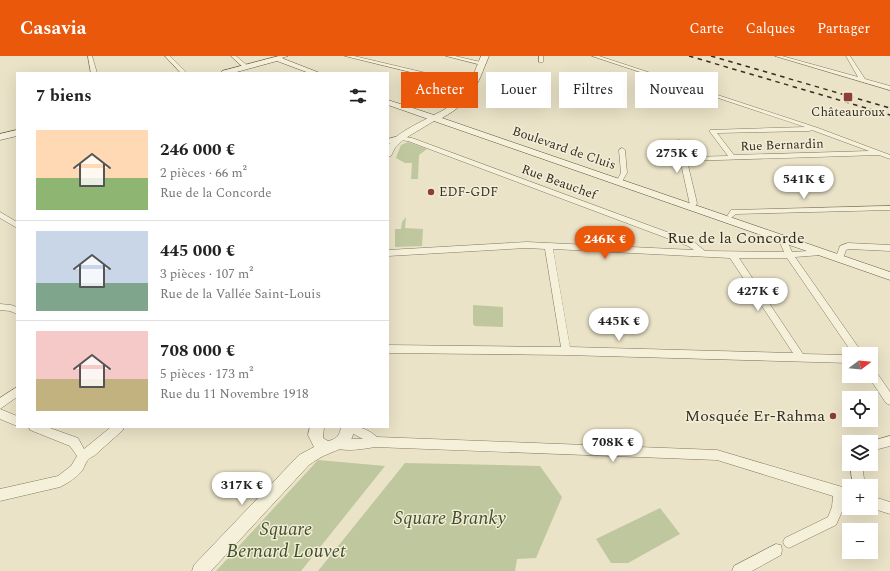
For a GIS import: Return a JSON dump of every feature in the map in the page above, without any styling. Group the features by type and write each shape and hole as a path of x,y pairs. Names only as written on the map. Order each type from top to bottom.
{"main road":[{"path":"273,58 273,63 299,72"},
{"path":"228,72 273,58 313,72"},
{"path":"437,117 468,94 475,83 483,59"},
{"name":"Boulevard de Cluis","path":"389,98 437,117"},
{"name":"Boulevard de Cluis","path":"389,102 437,117 620,180 890,276"},
{"path":"0,137 16,133"},
{"name":"Boulevard de Cluis","path":"620,180 693,203 890,270"}],"street":[{"path":"90,56 94,72"},
{"path":"167,56 183,72"},
{"path":"233,56 246,67"},
{"path":"273,58 286,56"},
{"path":"347,56 419,72"},
{"path":"448,56 483,59"},
{"path":"594,56 816,129 890,157"},
{"path":"774,56 890,88"},
{"path":"777,56 870,82"},
{"path":"848,56 862,79"},
{"path":"389,152 391,147 402,137 437,117"},
{"path":"733,158 712,131 816,129"},
{"path":"389,141 394,138 402,137"},
{"name":"Rue Beauchef","path":"402,137 691,244 704,254"},
{"path":"680,141 693,203"},
{"path":"620,180 624,173 622,150"},
{"name":"Rue Bernardin","path":"683,160 878,154 880,152"},
{"path":"731,216 734,212 890,208"},
{"path":"0,214 16,225"},
{"path":"782,238 789,255 853,347"},
{"name":"Rue de la Concorde","path":"389,253 527,245 734,255 789,255 821,252"},
{"path":"841,254 843,248 848,246 890,248"},
{"path":"550,247 566,351"},
{"path":"734,255 743,272 801,358"},
{"path":"0,307 11,308 16,310"},
{"path":"389,349 566,351 842,359"},
{"path":"878,383 890,400"},
{"path":"0,404 16,392"},
{"path":"0,414 16,421"},
{"path":"37,428 74,442 80,452 84,454"},
{"path":"84,454 90,452 119,428"},
{"path":"304,460 345,439 349,428"},
{"path":"351,428 366,434 375,442"},
{"path":"316,432 321,446 375,442 718,455 842,493"},
{"path":"200,571 304,460 316,432"},
{"path":"878,444 890,441"},
{"path":"0,495 60,481 68,477 76,469 84,454"},
{"path":"788,542 832,521 842,500"},
{"path":"878,504 890,508"},
{"path":"739,571 776,550"}],"green space":[{"path":"408,142 427,149 419,155 418,179 411,179 412,163 405,163 396,158 401,145"},
{"path":"406,217 405,228 423,229 422,246 395,247 395,229 401,229 402,222"},
{"path":"473,305 503,307 503,327 475,326 473,324"},
{"name":"Square Bernard Louvet","path":"318,460 385,466 301,571 216,571"},
{"name":"Square Branky","path":"405,463 540,466 562,497 536,558 517,559 515,571 318,571"},
{"path":"660,508 680,534 628,563 611,563 596,539"}],"railway":[{"path":"689,56 890,115"},
{"path":"711,56 890,108"}],"place":[{"name":"Châteauroux","path":"848,97"},
{"name":"EDF-GDF","path":"431,192"},
{"name":"Mosquée Er-Rahma","path":"833,416"}]}
